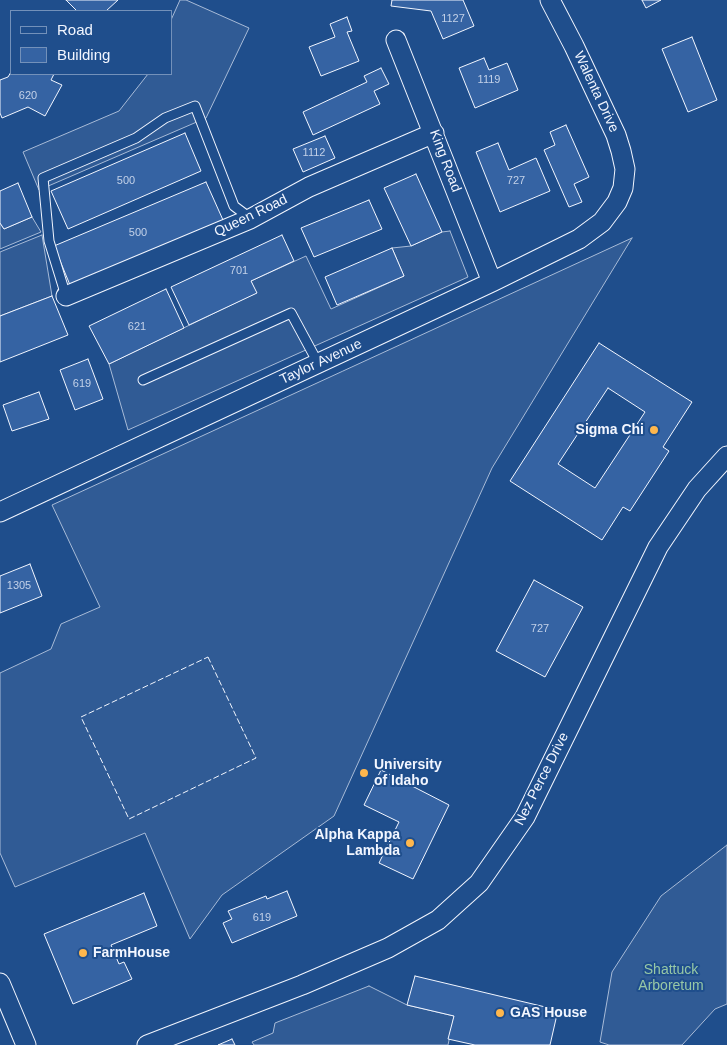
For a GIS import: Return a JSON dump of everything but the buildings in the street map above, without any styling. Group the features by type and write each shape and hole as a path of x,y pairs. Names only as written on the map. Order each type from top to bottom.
{"street":[{"name":"Walenta Drive","path":"550,0 616,135 625,169 623,188"},
{"name":"King Road","path":"396,40 492,282"},
{"name":"Queen Road","path":"66,296 250,219 309,187 434,133"},
{"name":"Taylor Avenue","path":"0,512 492,282 579,239 602,222 617,202 623,188"},
{"name":"Nez Perce Drive","path":"148,1045 302,985 388,948 438,920 479,883 525,817 658,546 697,489 727,456"},
{"path":"0,983 26,1045"}],"lane":[{"path":"66,296 49,242 43,178 136,138 165,118 195,106 234,206 250,219"},
{"path":"143,380 291,313 318,364"}],"shaded area":[{"path":"180,0 186,0 249,28 206,118 39,190 23,152 119,111 147,75 172,75 172,18"},
{"path":"32,217 41,232 0,249 0,223 4,229"},
{"path":"450,231 468,277 128,430 109,364 256,293 251,281 306,256 331,309 404,276 392,248 411,246 442,232"},
{"path":"42,235 52,296 0,316 0,252"},
{"path":"632,238 492,468 334,816 222,895 190,939 145,833 15,887 0,853 0,673 51,649 61,624 100,607 52,505"},
{"name":"Shattuck Arboretum","path":"727,845 727,1004 715,1009 682,1045 609,1045 600,1042 612,972 661,896"},
{"path":"369,986 407,1005 454,1016 448,1045 254,1045 252,1042 273,1033 275,1023"}],"fence":[{"path":"208,657 256,758 129,819 81,717 208,657"}],"place":[{"name":"Sigma Chi","path":"654,430"},
{"name":"University of Idaho","path":"364,773"},
{"name":"Alpha Kappa Lambda","path":"410,843"},
{"name":"FarmHouse","path":"83,953"},
{"name":"GAS House","path":"500,1013"}]}
